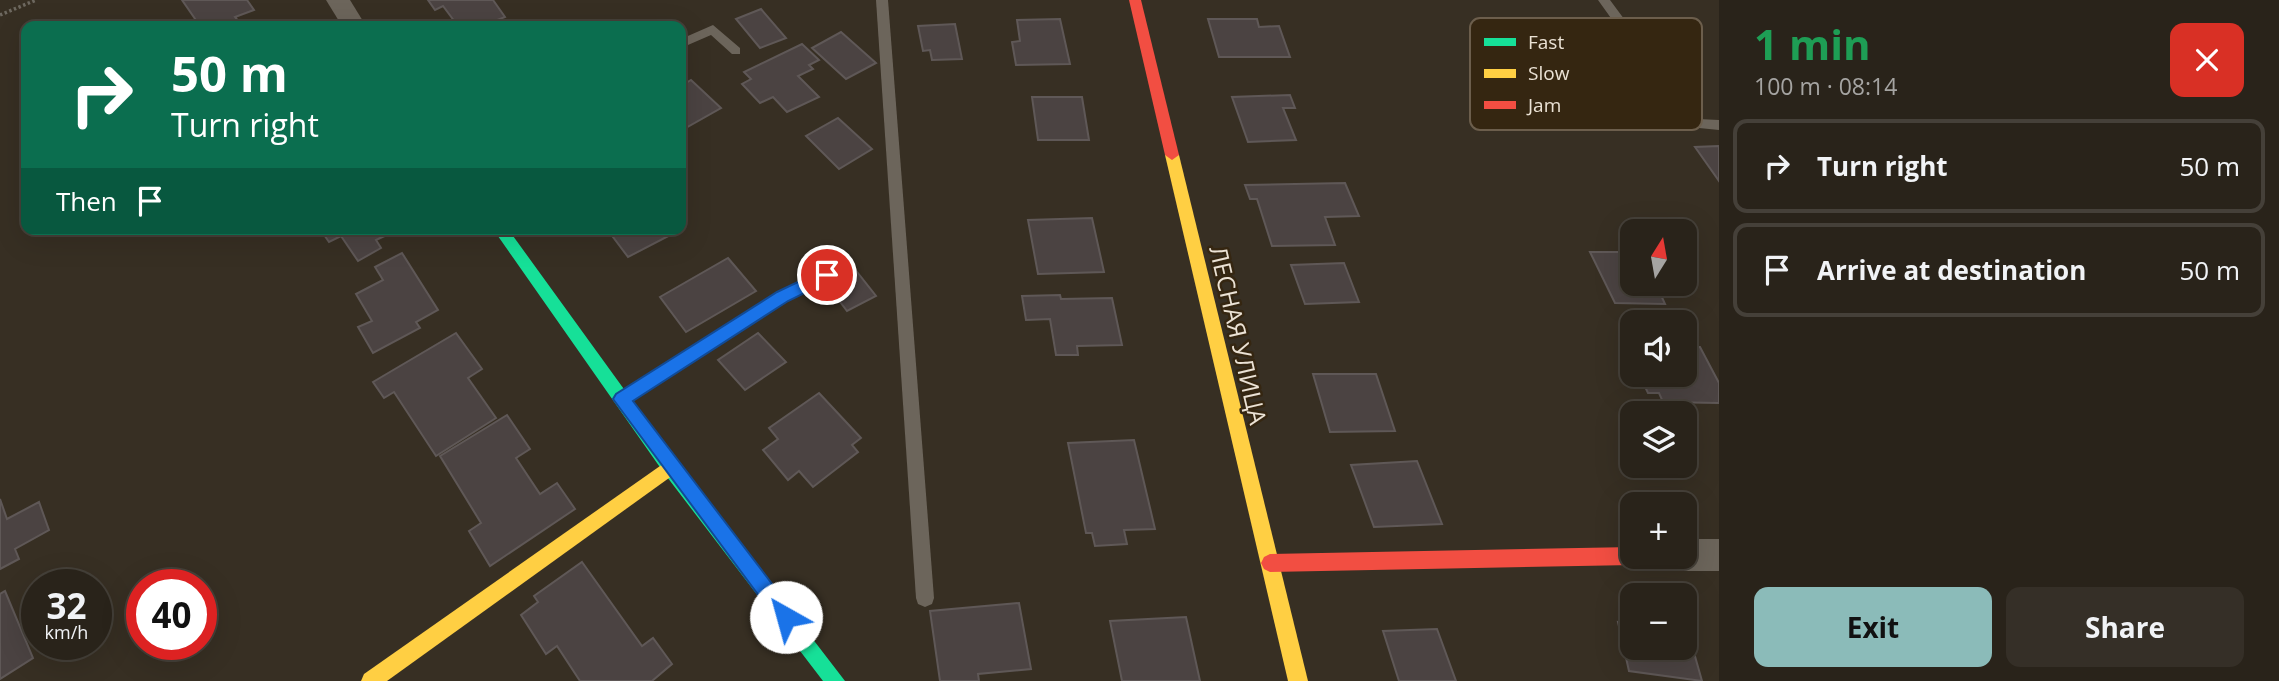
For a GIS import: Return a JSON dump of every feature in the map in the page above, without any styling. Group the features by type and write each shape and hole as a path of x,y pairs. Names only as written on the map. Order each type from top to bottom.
{"street":[{"path":"345,12 365,0"},
{"name":"ЛЕСНАЯ УЛИЦА","path":"1135,0 1298,681"},
{"path":"504,235 670,467 835,681"},
{"path":"371,681 670,467"},
{"path":"1697,555 1719,555"},
{"path":"1270,563 1620,556"}],"lane":[{"path":"882,0 925,598"},
{"path":"1604,0 1617,18"},
{"path":"686,42 713,29 736,51"},
{"path":"622,399 782,297 827,275"}],"path":[{"path":"0,15 36,0"}],"building":[{"path":"182,0 247,0 254,10 235,17 238,21 197,21"},
{"path":"428,0 493,0 505,17 495,21 454,21 443,6 435,10"},
{"path":"761,9 786,38 760,48 736,19"},
{"path":"1060,19 1070,64 1016,65 1012,42 1020,41 1017,20"},
{"path":"1208,19 1257,19 1259,27 1279,26 1290,57 1219,57"},
{"path":"955,24 962,59 932,60 930,50 923,51 918,26"},
{"path":"841,32 876,63 846,79 812,48"},
{"path":"802,44 819,60 809,65 813,69 798,76 819,97 787,112 773,97 760,103 742,84 751,79 744,72"},
{"path":"691,80 721,108 686,128 686,83"},
{"path":"1290,95 1295,108 1283,108 1296,140 1248,142 1232,97"},
{"path":"1032,97 1082,97 1089,140 1038,140"},
{"path":"838,118 872,149 839,169 806,136"},
{"path":"1719,146 1719,181 1695,147"},
{"path":"1345,183 1359,216 1325,217 1335,245 1272,246 1257,199 1250,199 1245,185"},
{"path":"1092,218 1104,272 1038,274 1028,220"},
{"path":"324,235 387,235 376,240 381,248 358,261 341,236 329,242"},
{"path":"612,235 670,235 628,257"},
{"path":"1590,252 1620,252 1620,296 1661,296 1665,304 1615,303"},
{"path":"402,253 438,310 416,322 420,328 373,353 358,327 372,321 356,294 383,280 375,267"},
{"path":"728,258 756,291 686,332 660,297"},
{"path":"1344,263 1359,302 1305,304 1291,265"},
{"path":"854,268 876,296 847,311 825,282"},
{"path":"1060,295 1061,299 1112,298 1122,345 1077,346 1078,355 1056,355 1050,319 1026,320 1022,296"},
{"path":"456,333 482,369 468,378 496,418 436,456 394,392 384,398 373,382"},
{"path":"758,333 786,362 745,390 718,360"},
{"path":"1697,347 1700,347 1719,383 1719,403 1663,401 1659,393 1648,393 1645,387 1697,387"},
{"path":"1313,374 1376,374 1395,431 1330,432"},
{"path":"819,393 861,438 852,445 858,452 813,487 799,471 788,480 763,450 778,439 769,428"},
{"path":"507,415 530,449 516,458 540,494 557,483 575,509 490,566 469,531 481,523 440,456"},
{"path":"1134,440 1155,529 1124,530 1127,544 1095,546 1092,533 1086,533 1068,443"},
{"path":"1417,461 1442,524 1374,527 1351,465"},
{"path":"0,499 7,519 39,502 49,530 15,549 19,559 0,569"},
{"path":"582,562 642,646 653,638 672,664 652,681 580,681 557,646 546,654 521,615 538,602 534,596"},
{"path":"5,591 21,629 21,660 30,660 0,679 0,594"},
{"path":"1019,603 1031,669 978,674 979,681 940,681 930,611"},
{"path":"1186,617 1200,681 1122,681 1110,621"},
{"path":"1437,629 1456,681 1399,681 1383,631"},
{"path":"1627,660 1696,660 1702,681 1629,671"}],"traffic: fast":[{"path":"504,235 670,467 835,681"}],"traffic: slow":[{"path":"1172,155 1298,681"},
{"path":"371,681 670,467"}],"traffic: jam":[{"path":"1135,0 1172,155"},
{"path":"1270,563 1620,556"}],"route":[{"path":"786,617 670,467 622,399 782,297 827,275"}]}
